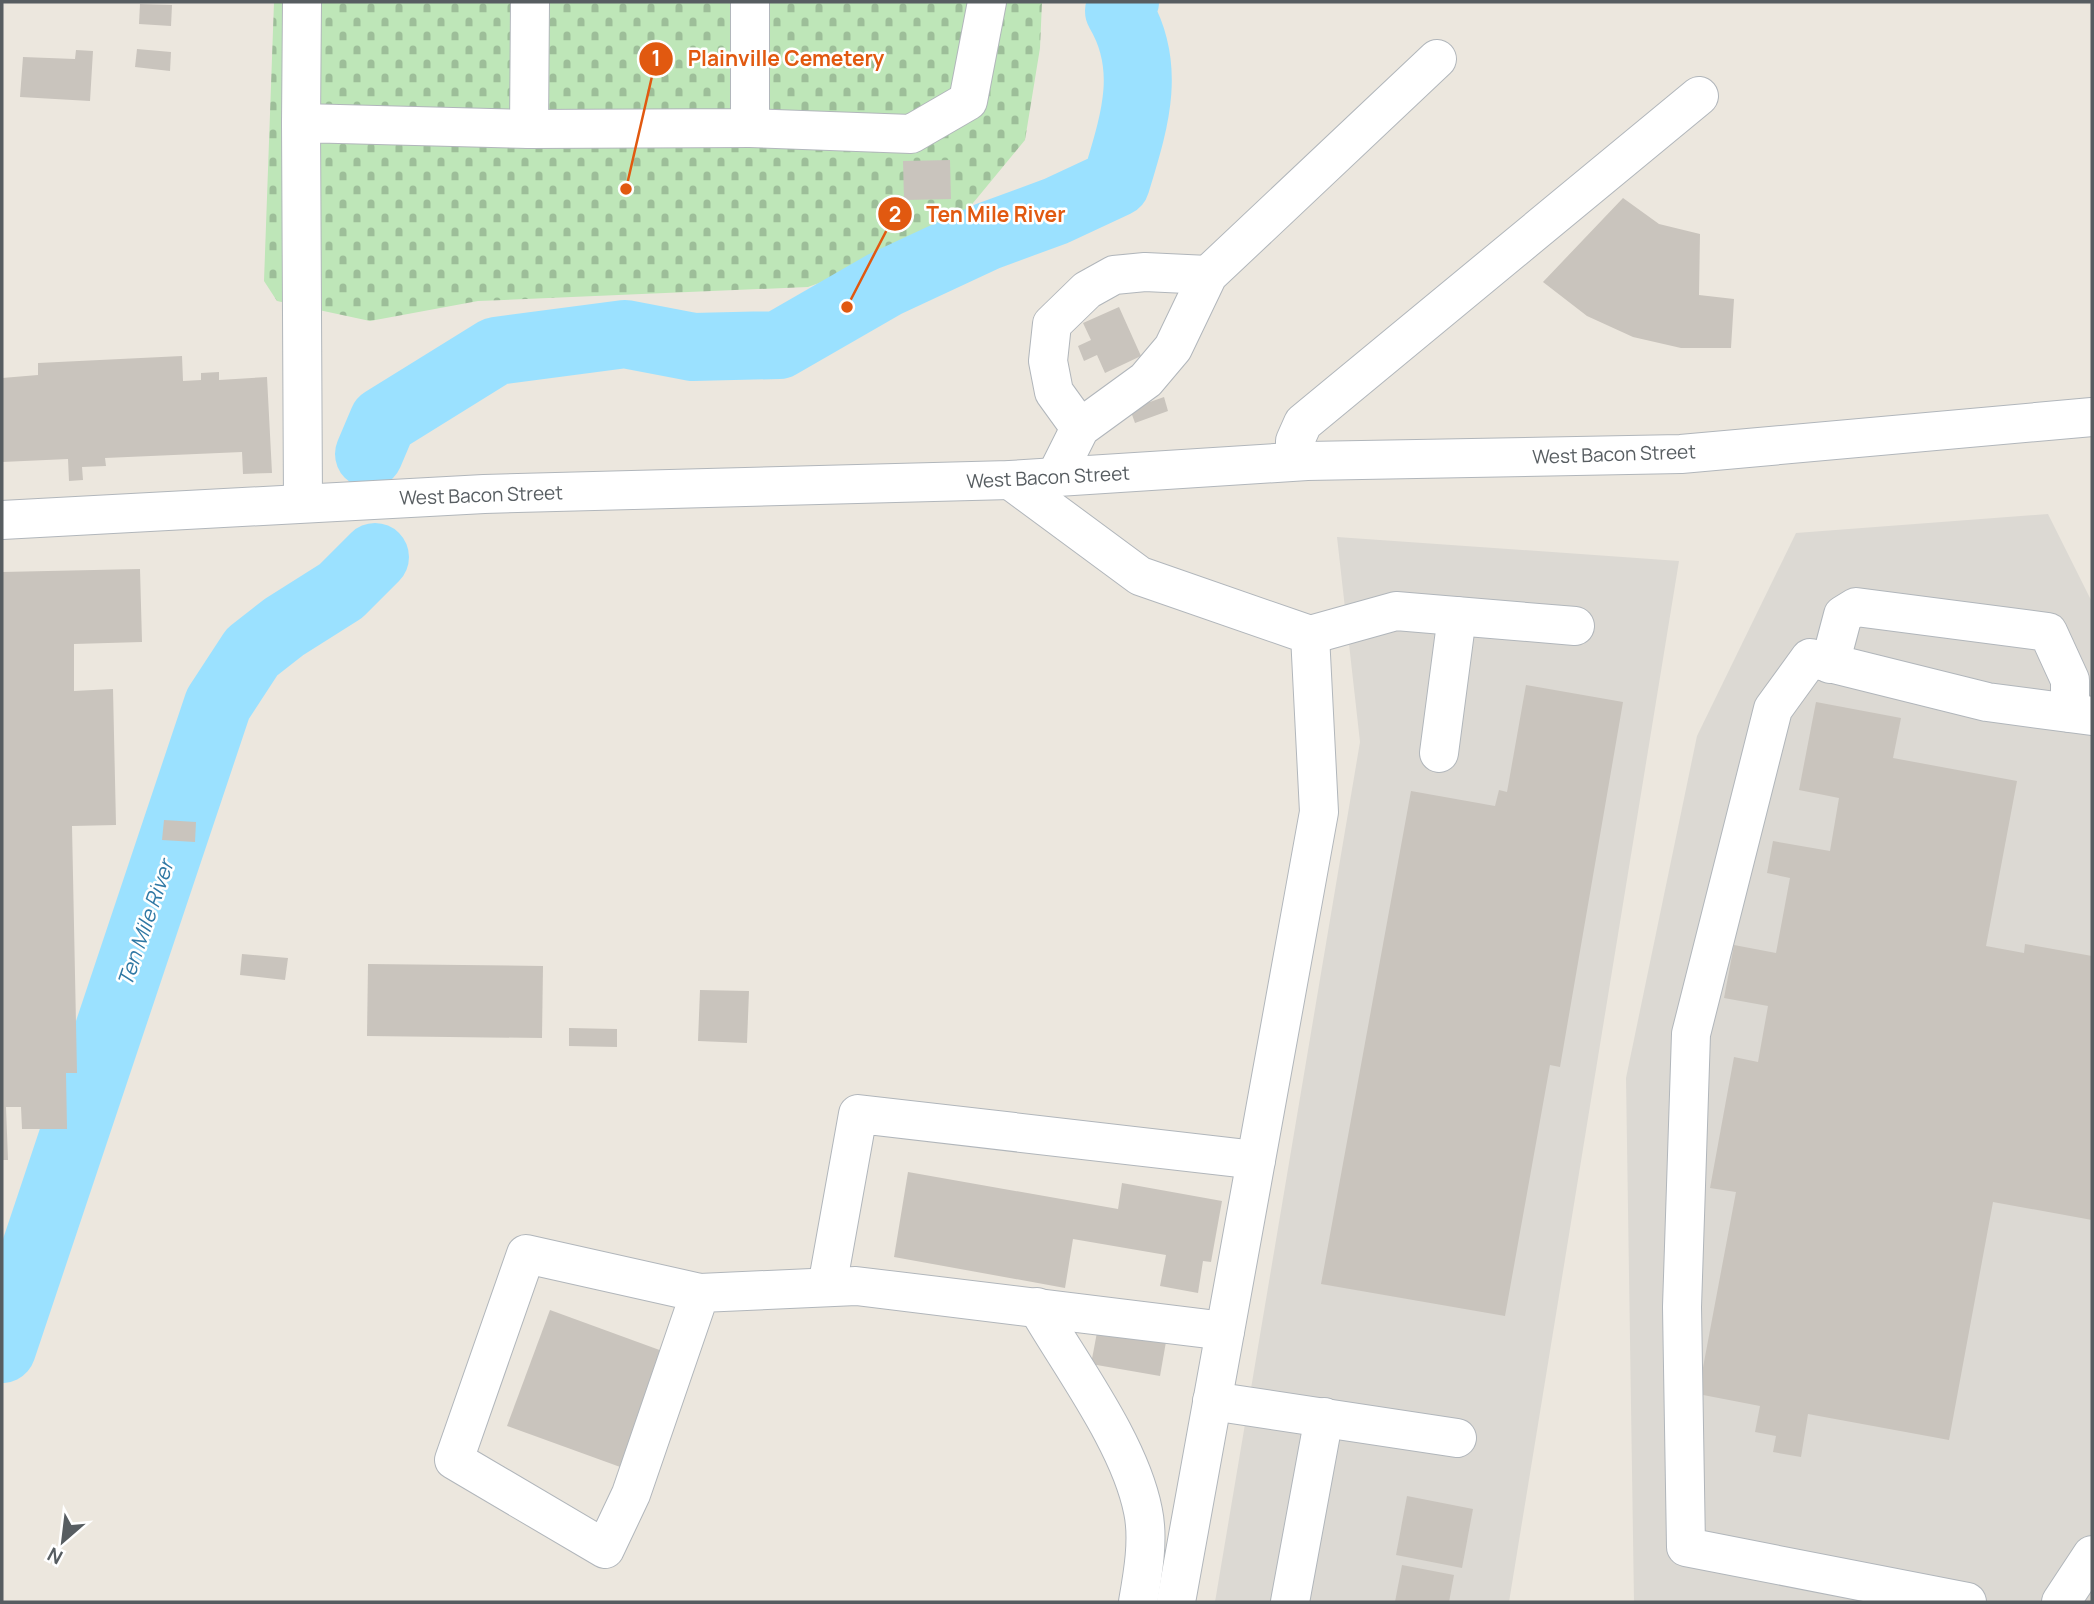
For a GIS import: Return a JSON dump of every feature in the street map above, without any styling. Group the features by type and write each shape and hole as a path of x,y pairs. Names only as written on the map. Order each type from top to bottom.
{"street":[{"path":"302,2 303,502"},
{"path":"529,129 530,2"},
{"path":"750,2 750,128"},
{"path":"301,123 529,129 750,128 911,134 968,101 987,2"},
{"path":"1055,478 1080,428 1153,372 1173,348 1208,275 1437,59"},
{"path":"1294,461 1295,441 1303,423 1699,96"},
{"path":"1080,428 1054,392 1048,361 1052,324 1087,290 1114,275 1145,272 1208,275"},
{"name":"West Bacon Street","path":"2,520 484,494 1010,481 1294,461 1681,454 2092,416"},
{"path":"1010,481 1140,576 1311,635 1396,611 1575,626"},
{"path":"1830,664 1843,615 1856,607 2048,632 2070,680 2081,715 1987,702 1830,664 1810,658 1773,709 1691,1034 1682,1307 1686,1547 1967,1602"},
{"path":"1440,753 1457,616"},
{"path":"1176,1602 1319,812 1311,635"},
{"path":"827,1287 858,1114 1256,1160"},
{"path":"701,1293 631,1494 605,1549 454,1460 526,1254 701,1293 856,1286 1225,1331"},
{"path":"1037,1307 1125,1457 1144,1513 1143,1573 1138,1602"},
{"path":"1212,1401 1457,1438"},
{"path":"1290,1602 1324,1417"},
{"path":"2061,1602 2092,1555"}],"shaded area":[{"path":"2048,514 2092,602 2092,1602 1634,1602 1626,1078 1697,736 1796,533"},
{"path":"1337,537 1679,561 1509,1602 1215,1602 1360,742"}],"green space":[{"path":"274,2 1042,2 1040,48 1025,140 945,237 808,287 478,301 370,321 277,301 264,281"}],"building":[{"path":"140,4 172,5 171,26 139,24"},
{"path":"137,49 171,52 170,71 135,67"},
{"path":"76,50 93,51 90,101 20,97 23,57 75,59"},
{"path":"950,160 951,199 904,200 903,161"},
{"path":"1623,198 1659,224 1700,234 1699,295 1734,299 1731,348 1681,348 1633,337 1587,316 1543,282"},
{"path":"1119,307 1141,356 1105,373 1097,355 1084,361 1078,346 1091,340 1083,323"},
{"path":"182,356 183,381 201,380 201,373 219,372 219,380 267,377 272,473 243,474 242,452 105,458 106,466 82,467 83,480 69,481 68,459 2,462 2,378 38,375 38,363"},
{"path":"1164,397 1168,411 1135,423 1130,409"},
{"path":"140,569 142,642 74,644 74,691 113,689 116,825 72,826 77,1073 66,1073 67,1129 22,1129 21,1107 6,1107 8,1160 2,1160 2,572"},
{"path":"1526,685 1623,702 1560,1067 1550,1065 1505,1316 1321,1284 1411,791 1495,806 1499,790 1507,792"},
{"path":"1816,702 1901,718 1893,758 2017,781 1986,946 2024,953 2025,944 2092,956 2092,1220 1993,1202 1949,1440 1808,1414 1801,1457 1773,1452 1776,1436 1755,1432 1760,1406 1698,1394 1736,1192 1710,1188 1734,1057 1758,1062 1768,1006 1724,998 1734,945 1776,953 1790,878 1767,873 1773,841 1830,851 1839,798 1799,790"},
{"path":"164,820 196,822 195,842 162,840"},
{"path":"242,954 288,958 285,980 240,975"},
{"path":"368,964 543,966 542,1038 367,1036"},
{"path":"700,990 749,991 747,1043 698,1041"},
{"path":"569,1028 617,1029 617,1047 569,1046"},
{"path":"908,1172 1118,1209 1122,1183 1222,1201 1211,1262 1203,1261 1198,1293 1160,1286 1166,1255 1073,1239 1065,1288 894,1257"},
{"path":"550,1310 665,1352 623,1468 507,1426"},
{"path":"1099,1322 1167,1336 1160,1376 1091,1364"},
{"path":"1407,1496 1473,1509 1462,1568 1396,1555"},
{"path":"1402,1565 1454,1575 1449,1602 1395,1602"}],"waterway":[{"name":"Ten Mile River","path":"369,454 383,421 496,351 625,334 693,347 779,345 885,284 988,236 1056,211 1116,183 1129,139 1137,96 1135,53 1119,11 1125,2"},
{"name":"Ten Mile River","path":"2,1349 218,704 252,652 284,627 341,591 375,557"}],"place":[{"name":"Plainville Cemetery","path":"626,189"},
{"name":"Ten Mile River","path":"847,307"}]}
